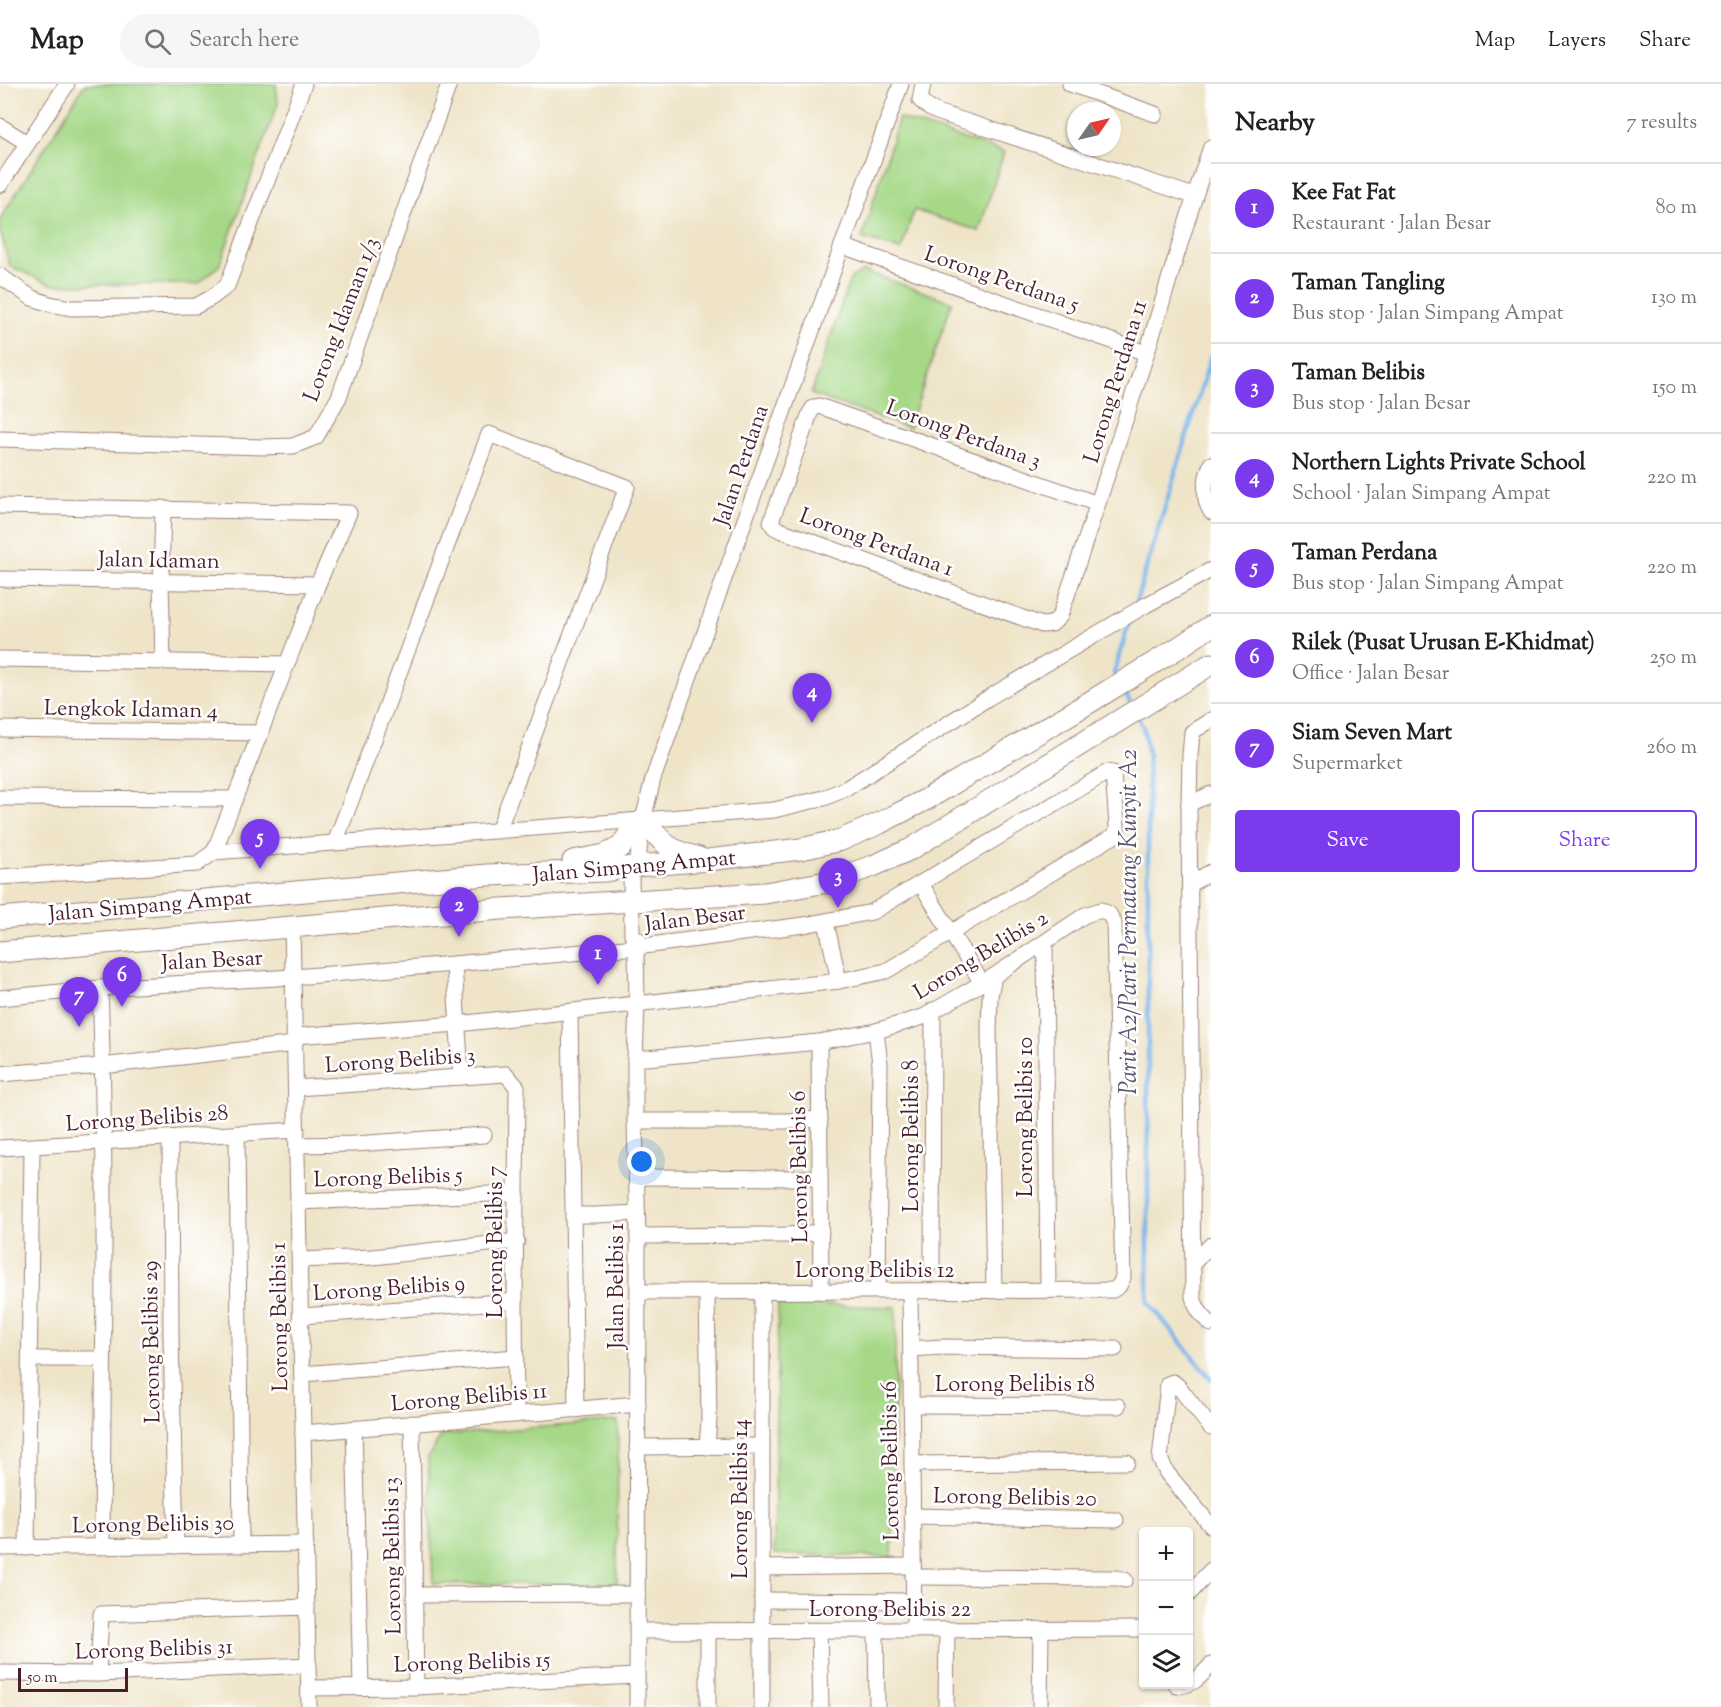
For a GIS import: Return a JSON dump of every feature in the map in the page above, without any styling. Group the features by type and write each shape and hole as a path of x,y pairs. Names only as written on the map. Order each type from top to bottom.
{"highway":[{"name":"Jalan Simpang Ampat","path":"0,918 487,875 606,871 801,849 841,840 927,799 1090,702 1211,626"},
{"name":"Jalan Simpang Ampat","path":"0,952 501,909 765,893 827,882 873,866 911,849 1203,669"},
{"path":"487,875 605,855 621,847 629,834 643,820 664,844 677,852 708,860"}],"street":[{"path":"1,181 67,84"},
{"path":"0,276 32,298 71,308 196,306 211,298 227,286 304,84"},
{"name":"Lorong Idaman 1/3","path":"0,439 263,447 293,446 316,437 339,397 449,84"},
{"name":"Jalan Perdana","path":"637,866 643,820 657,768 901,84"},
{"path":"923,84 921,100 937,112 1194,196"},
{"path":"1070,84 1155,114"},
{"path":"0,126 27,143"},
{"name":"Lorong Perdana 11","path":"1052,624 1060,616 1098,504 1211,147"},
{"name":"Lorong Perdana 5","path":"842,246 1146,353"},
{"name":"Lorong Perdana 3","path":"814,407 826,408 1098,504"},
{"name":"Lorong Perdana 1","path":"814,407 771,522 774,527 1042,625 1052,624"},
{"path":"335,843 489,434 627,487 498,831"},
{"path":"1209,506 1206,476 1211,464"},
{"path":"0,506 349,513 318,584 214,852"},
{"path":"163,508 161,581 163,662"},
{"path":"0,877 197,864 214,852 774,810 825,798 847,788 988,698 1146,605 1211,570"},
{"name":"Jalan Idaman","path":"0,579 318,584"},
{"path":"0,659 287,664"},
{"path":"1211,720 1192,732 1189,804 1193,1297 1196,1307 1211,1324"},
{"name":"Lengkok Idaman 4","path":"0,729 261,733"},
{"name":"Jalan Besar","path":"0,998 100,988 294,977 454,964 636,947 826,922 872,912 1108,772 1113,773 1118,826 1114,836 951,932"},
{"path":"1189,804 1211,794"},
{"path":"0,798 235,799"},
{"name":"Jalan Belibis 1","path":"637,866 641,876 637,901 641,934 636,947 635,1059 638,1236 637,1707"},
{"path":"1190,884 1211,872"},
{"path":"921,884 951,932 988,979 994,1291"},
{"name":"Lorong Belibis 2","path":"635,1059 819,1042 876,1031 923,1017 988,979 1085,915 1101,910 1109,914 1114,923 1115,934 1123,1277 1119,1286 1113,1290"},
{"path":"826,922 839,981"},
{"name":"Lorong Belibis 1","path":"292,927 309,1707"},
{"path":"0,1074 102,1065 295,1040 570,1012 839,981 886,972 951,932"},
{"name":"Lorong Belibis 10","path":"1045,943 1048,1290"},
{"path":"454,964 461,1077"},
{"path":"100,988 103,1142 102,1547"},
{"name":"Lorong Belibis 8","path":"932,1263 933,1010"},
{"path":"570,1012 576,1410"},
{"path":"876,1031 880,1064 878,1291"},
{"name":"Lorong Belibis 6","path":"819,1042 821,1291"},
{"name":"Lorong Belibis 3","path":"296,1088 506,1074"},
{"name":"Lorong Belibis 7","path":"506,1074 517,1087 516,1414"},
{"path":"635,1121 820,1119"},
{"path":"237,1133 241,1545"},
{"name":"Lorong Belibis 28","path":"0,1149 237,1133 355,1144 484,1135"},
{"name":"Lorong Belibis 29","path":"170,1138 171,1336 176,1546"},
{"path":"27,1548 32,1146"},
{"path":"637,1177 820,1178"},
{"name":"Lorong Belibis 5","path":"298,1202 516,1193"},
{"path":"573,1215 637,1213"},
{"path":"638,1236 821,1232"},
{"path":"300,1260 373,1257 517,1241"},
{"path":"1193,1263 1211,1245"},
{"name":"Lorong Belibis 12","path":"638,1292 1113,1290"},
{"name":"Lorong Belibis 16","path":"910,1291 914,1630"},
{"path":"707,1292 709,1419 707,1447"},
{"name":"Lorong Belibis 14","path":"762,1292 762,1707"},
{"name":"Lorong Belibis 9","path":"301,1316 515,1301"},
{"path":"910,1349 942,1347 1115,1349"},
{"path":"302,1374 516,1357"},
{"path":"30,1359 103,1359"},
{"path":"1211,1428 1178,1386 1173,1382 1168,1384 1160,1459 1167,1473 1211,1526"},
{"name":"Lorong Belibis 11","path":"303,1433 638,1404"},
{"name":"Lorong Belibis 18","path":"911,1405 1118,1406"},
{"name":"Lorong Belibis 13","path":"412,1423 416,1687"},
{"path":"354,1428 361,1686"},
{"path":"637,1447 762,1446"},
{"path":"912,1464 1127,1462"},
{"name":"Lorong Belibis 20","path":"912,1516 1116,1520"},
{"name":"Lorong Belibis 30","path":"0,1548 306,1544"},
{"path":"762,1568 913,1571 1125,1580"},
{"path":"1193,1590 1211,1570"},
{"path":"415,1595 638,1594"},
{"path":"762,1600 914,1601"},
{"path":"98,1674 101,1614 307,1607"},
{"path":"1040,1707 1041,1629"},
{"name":"Lorong Belibis 22","path":"637,1631 1139,1629"},
{"path":"876,1630 877,1707"},
{"path":"946,1707 947,1630"},
{"path":"708,1631 708,1707"},
{"path":"819,1631 821,1707"},
{"name":"Lorong Belibis 31","path":"0,1673 98,1674 309,1665"},
{"path":"1193,1682 1211,1665"},
{"name":"Lorong Belibis 15","path":"309,1688 416,1687 637,1676"}],"green space":[{"path":"85,84 276,84 278,103 219,266 198,284 52,285 10,266 0,232 0,219"},
{"path":"899,118 1004,152 979,231 914,210 901,250 862,238"},
{"path":"864,271 952,302 909,428 811,394 850,279"},
{"path":"778,1304 896,1307 892,1557 774,1554"},
{"path":"618,1421 617,1584 433,1584 428,1457 442,1435"}],"waterway":[{"name":"Parit A2/Parit Permatang Kunyit A2","path":"1134,608 1211,356"},
{"name":"Parit A2/Parit Permatang Kunyit A2","path":"1118,679 1114,673 1130,619"},
{"name":"Parit A2/Parit Permatang Kunyit A2","path":"1123,689 1132,706"},
{"name":"Parit A2/Parit Permatang Kunyit A2","path":"1137,716 1143,727 1148,754 1148,1302 1211,1379"}],"place":[{"name":"Northern Lights Private School","path":"812,723"},
{"name":"Taman Perdana","path":"260,869"},
{"name":"Taman Belibis","path":"838,908"},
{"name":"Taman Tangling","path":"459,937"},
{"name":"Kee Fat Fat","path":"598,985"},
{"name":"Rilek (Pusat Urusan E-Khidmat)","path":"122,1007"},
{"name":"Siam Seven Mart","path":"79,1027"}]}
